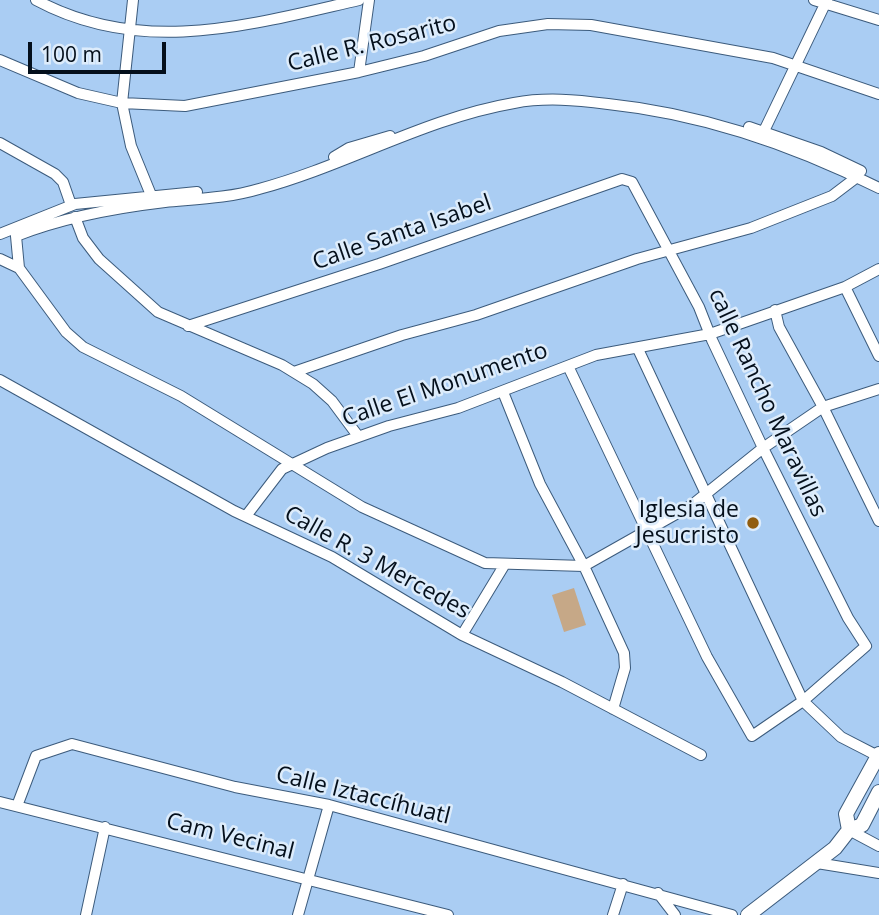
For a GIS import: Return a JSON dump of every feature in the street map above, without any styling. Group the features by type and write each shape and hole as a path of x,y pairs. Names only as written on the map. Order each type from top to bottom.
{"main road":[{"path":"849,830 846,814 878,755"},
{"path":"748,915 835,848 849,830 862,825 879,792"}],"street":[{"path":"36,0 63,14 97,26 207,31 359,0"},
{"path":"133,0 122,103 131,146 152,195"},
{"path":"359,72 369,0"},
{"path":"814,0 827,1 879,20"},
{"path":"764,131 794,64 827,1"},
{"name":"Calle R. Rosarito","path":"0,60 78,93 122,103 185,106 359,72 424,56 499,32 548,24 629,30 794,64 879,94"},
{"path":"2,229 71,205 223,189 272,179 435,118 540,92 658,103 764,131 821,152 879,180"},
{"path":"19,268 16,236 75,217 119,208 257,190 446,121 512,103 557,99 658,110 694,118 788,147 879,188"},
{"path":"0,143 55,174 63,182 71,205"},
{"path":"294,372 402,335 477,315 637,259 773,220 845,189 856,177"},
{"name":"calle Rancho Maravillas","path":"628,179 699,307 763,447 845,610 866,646 803,701"},
{"name":"Calle Santa Isabel","path":"188,326 628,179"},
{"path":"75,217 83,238 99,259 158,312 294,372 332,401 358,436"},
{"path":"0,259 19,268 71,338 181,396 362,507 485,563 584,566 706,495 763,447 823,407 879,388"},
{"name":"Calle El Monumento","path":"246,516 282,469 358,436 458,408 596,355 710,334 845,287 879,269"},
{"path":"845,287 879,356"},
{"path":"775,310 786,342 823,407 879,521"},
{"path":"638,349 803,701 841,737 878,755"},
{"path":"568,366 725,693 752,736 803,701"},
{"name":"Calle R. 3 Mercedes","path":"0,380 246,516 332,557 462,635 701,755"},
{"path":"503,392 540,484 584,566 624,653 625,668 613,709"},
{"path":"462,635 505,565"},
{"name":"Calle Iztaccíhuatl","path":"17,806 36,756 72,744 235,787 329,806 732,915"},
{"name":"Cam Vecinal","path":"0,802 310,879 420,911 448,915"},
{"path":"298,915 329,806"},
{"path":"86,915 105,827"},
{"path":"849,830 879,846"},
{"path":"817,863 879,873"},
{"path":"613,915 623,884"},
{"path":"659,894 675,915"}],"shaded area":[{"path":"574,588 586,625 564,632 552,595"}],"place":[{"name":"Iglesia de Jesucristo","path":"753,523"}]}
